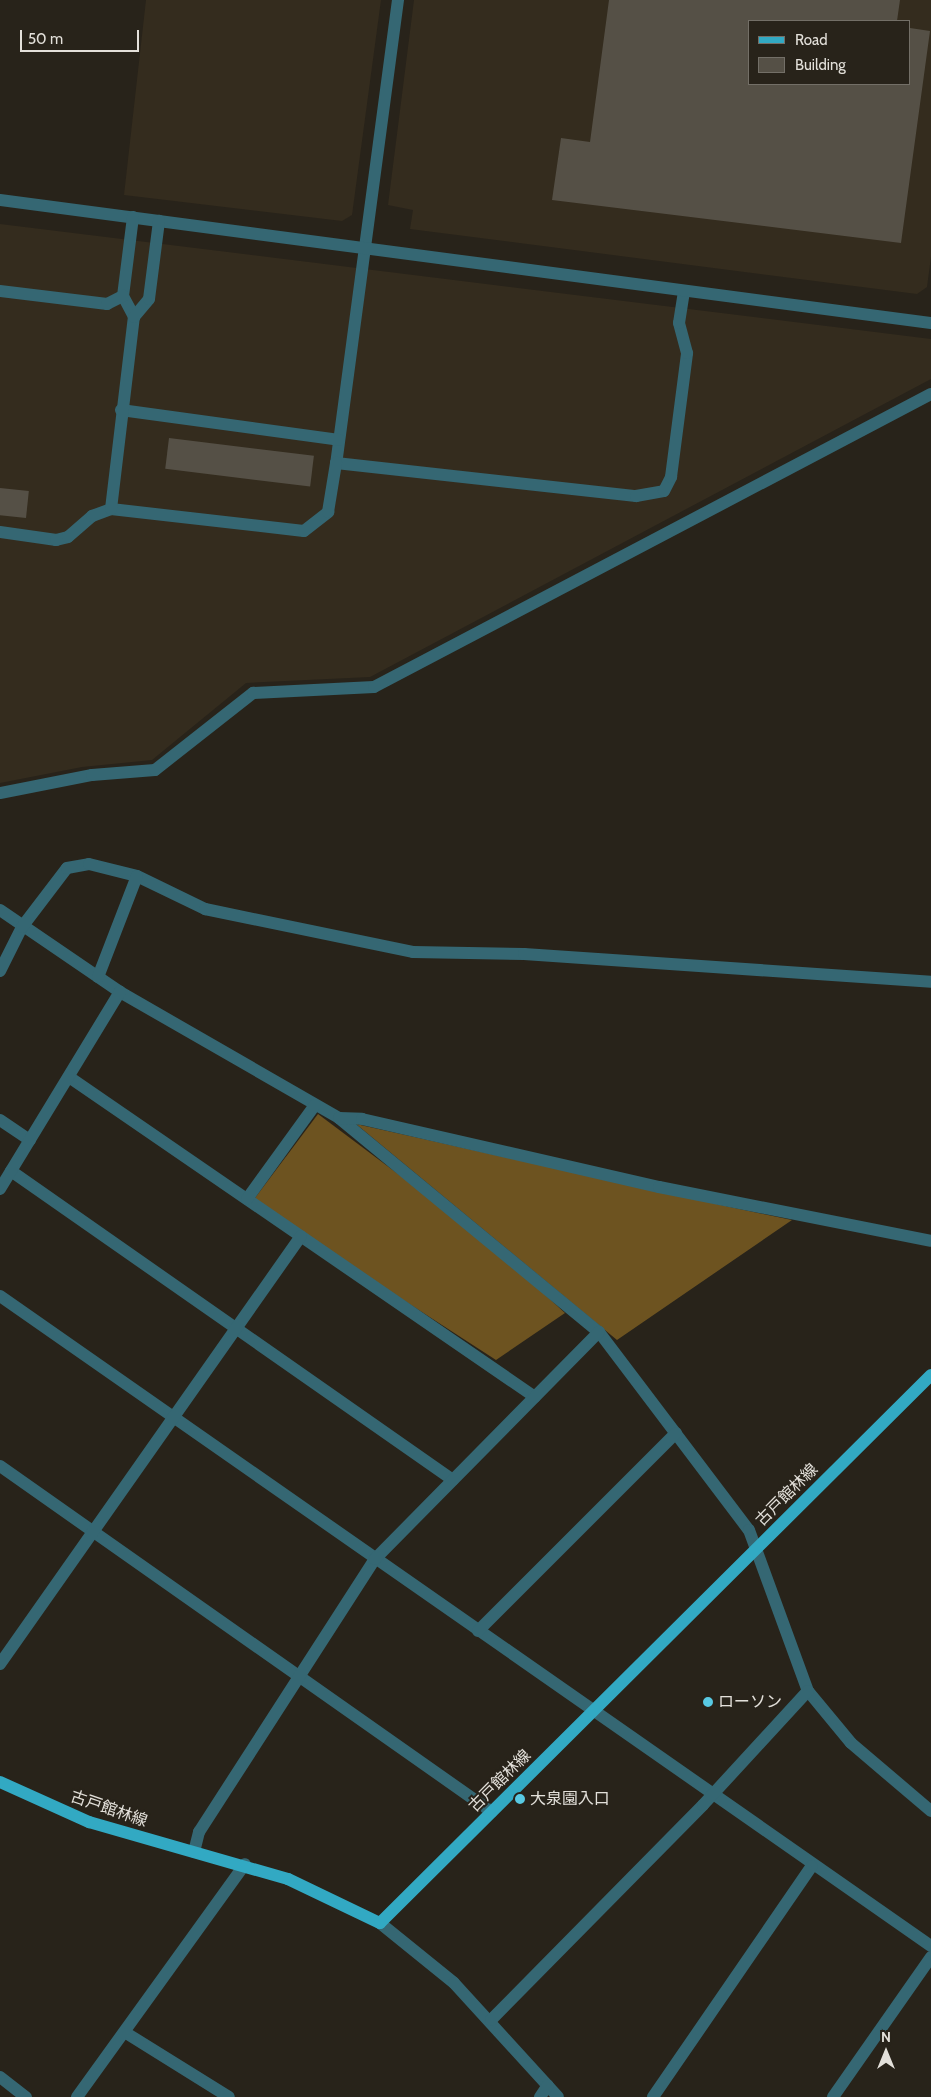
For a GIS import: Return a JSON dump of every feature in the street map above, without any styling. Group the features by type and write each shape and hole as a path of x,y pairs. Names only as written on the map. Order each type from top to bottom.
{"main road":[{"name":"古戸館林線","path":"0,1782 90,1822 194,1852 245,1864 320,1891 380,1923 931,1375"}],"street":[{"path":"0,532 56,540 68,537 92,516 111,510 304,531 328,512 366,246 398,0"},
{"path":"0,200 366,246 684,291 931,323"},
{"path":"133,217 123,296 134,318"},
{"path":"111,510 134,318 149,300 159,221"},
{"path":"0,290 107,304 123,296"},
{"path":"336,463 636,496 664,491 671,477 687,353 679,323 684,291"},
{"path":"0,793 92,775 155,770 253,693 374,687 931,394"},
{"path":"122,410 339,440"},
{"path":"0,971 22,927 72,866 103,865 137,876 205,909 413,952 544,955 931,982"},
{"path":"98,977 137,876"},
{"path":"0,910 22,927 120,992 339,1118 599,1332 676,1433 758,1546 808,1691 851,1743 931,1810"},
{"path":"0,1189 120,992"},
{"path":"69,1077 535,1397"},
{"path":"247,1199 314,1105"},
{"path":"339,1118 362,1119 659,1186 931,1241"},
{"path":"0,1120 30,1140"},
{"path":"11,1171 238,1326 453,1480"},
{"path":"0,1664 301,1236"},
{"path":"0,1296 172,1419 812,1866 931,1946"},
{"path":"194,1852 199,1832 297,1677 375,1559 599,1332"},
{"path":"478,1631 676,1433"},
{"path":"0,1466 297,1677 492,1812"},
{"path":"491,2020 712,1795 808,1691"},
{"path":"77,2097 126,2033 245,1864"},
{"path":"653,2097 812,1866"},
{"path":"380,1923 454,1983 491,2020 558,2097"},
{"path":"833,2097 931,1957"},
{"path":"126,2033 229,2097"},
{"path":"0,2077 26,2097"},
{"path":"540,2097 548,2085"}],"shaded area":[{"path":"146,0 381,0 352,215 342,221 124,195"},
{"path":"414,0 931,0 931,257 927,287 917,294 410,229 413,210 388,205"},
{"path":"0,224 931,339 931,379 370,677 246,683 152,760 82,767 0,783"},
{"path":"318,1114 482,1237 565,1313 496,1360 252,1202"},
{"path":"356,1124 730,1207 792,1220 617,1340"}],"building":[{"path":"609,0 900,0 897,20 748,20 748,85 911,85 911,28 930,31 901,243 552,200 561,138 590,142"},
{"path":"169,438 314,456 310,487 165,469"},
{"path":"0,488 29,491 26,518 0,515"}],"place":[{"name":"ローソン","path":"708,1702"},
{"name":"大泉園入口","path":"520,1799"}]}
